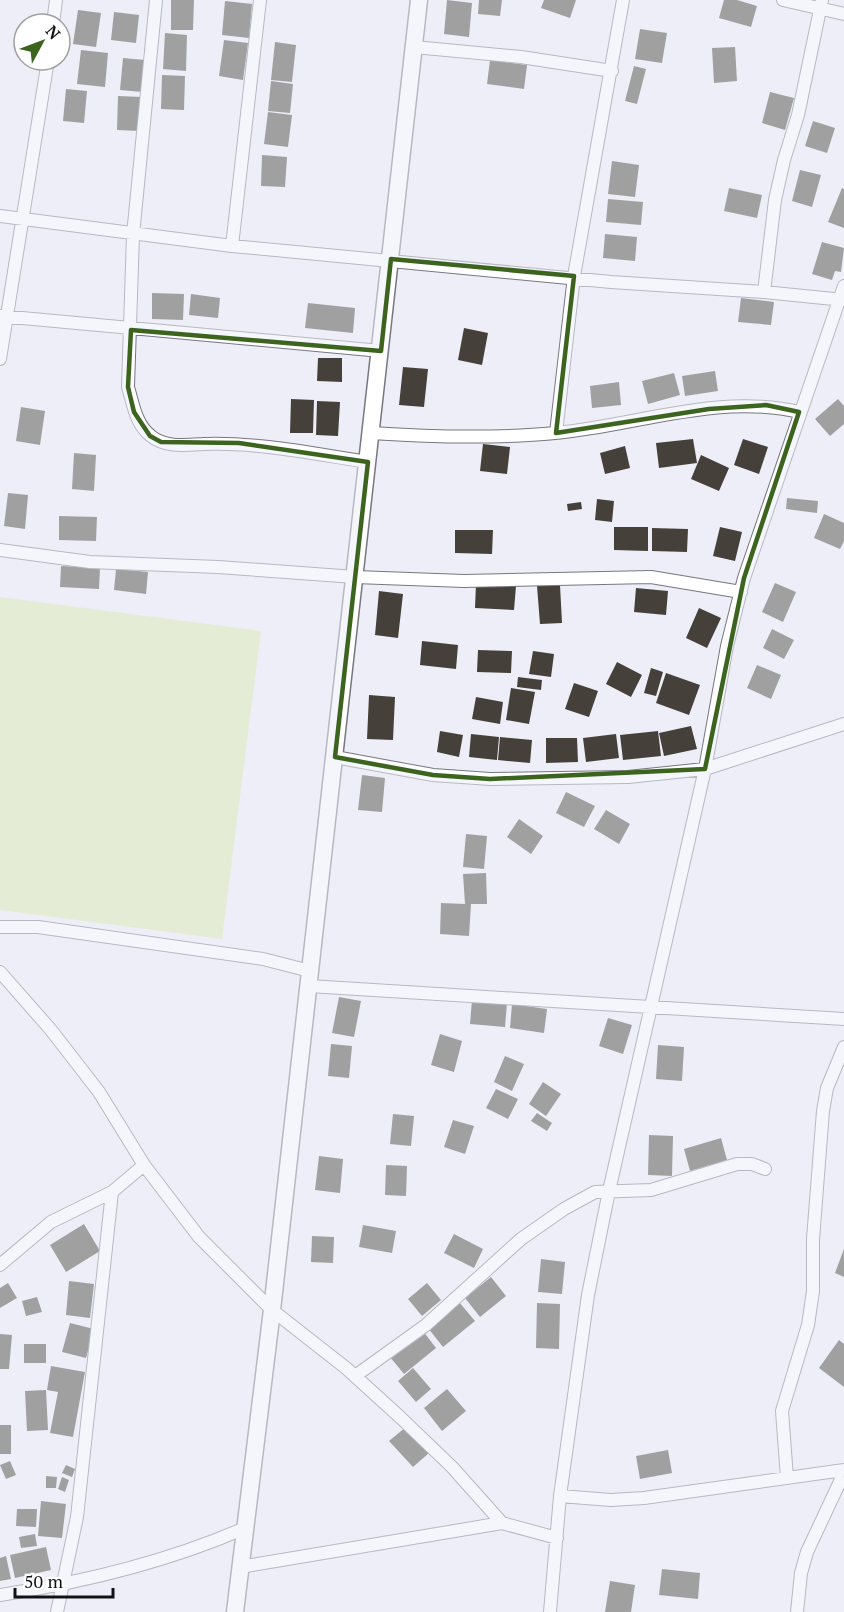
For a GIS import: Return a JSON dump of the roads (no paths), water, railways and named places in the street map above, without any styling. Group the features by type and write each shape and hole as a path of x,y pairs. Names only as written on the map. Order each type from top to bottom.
{"main road":[{"path":"235,1612 310,979 419,0"}],"street":[{"path":"156,0 133,234 128,387 134,412 150,436 161,442 181,445 239,443 368,462"},
{"path":"232,246 260,0"},
{"path":"556,433 574,276 624,0"},
{"path":"783,0 821,4 844,14"},
{"path":"764,292 775,200 798,115 821,4"},
{"path":"414,47 521,57 612,71"},
{"path":"0,359 4,316 46,72"},
{"path":"0,216 232,246 574,276 611,282 764,292 842,300"},
{"path":"550,1612 560,1496 588,1295 609,1191 705,769 727,646 741,592 799,412 842,300 844,286"},
{"path":"4,316 130,330 381,351"},
{"path":"371,432 489,436 556,433 709,409 765,405 799,412"},
{"path":"0,550 90,562 218,567 355,577 464,581 651,577 741,592"},
{"path":"335,757 433,775 490,779 628,777 705,769 844,724"},
{"path":"0,927 38,927 263,959 310,979 650,1008 844,1019"},
{"path":"0,972 51,1030 99,1092 144,1165 200,1237 272,1310 355,1376 452,1467 502,1523"},
{"path":"787,1478 782,1411 808,1325 813,1291 813,1239 822,1111 826,1088 844,1047"},
{"path":"355,1376 426,1325 521,1239 564,1209 595,1192 651,1190 737,1164 752,1164 765,1169"},
{"path":"0,1265 51,1222 112,1192 144,1165"},
{"path":"57,1612 76,1517 112,1192"},
{"path":"560,1496 611,1500 644,1498 844,1472"},
{"path":"797,1612 801,1573 807,1552 844,1472"},
{"path":"240,1567 502,1523 557,1538"},
{"path":"0,1595 61,1586 199,1548 245,1528"}]}
